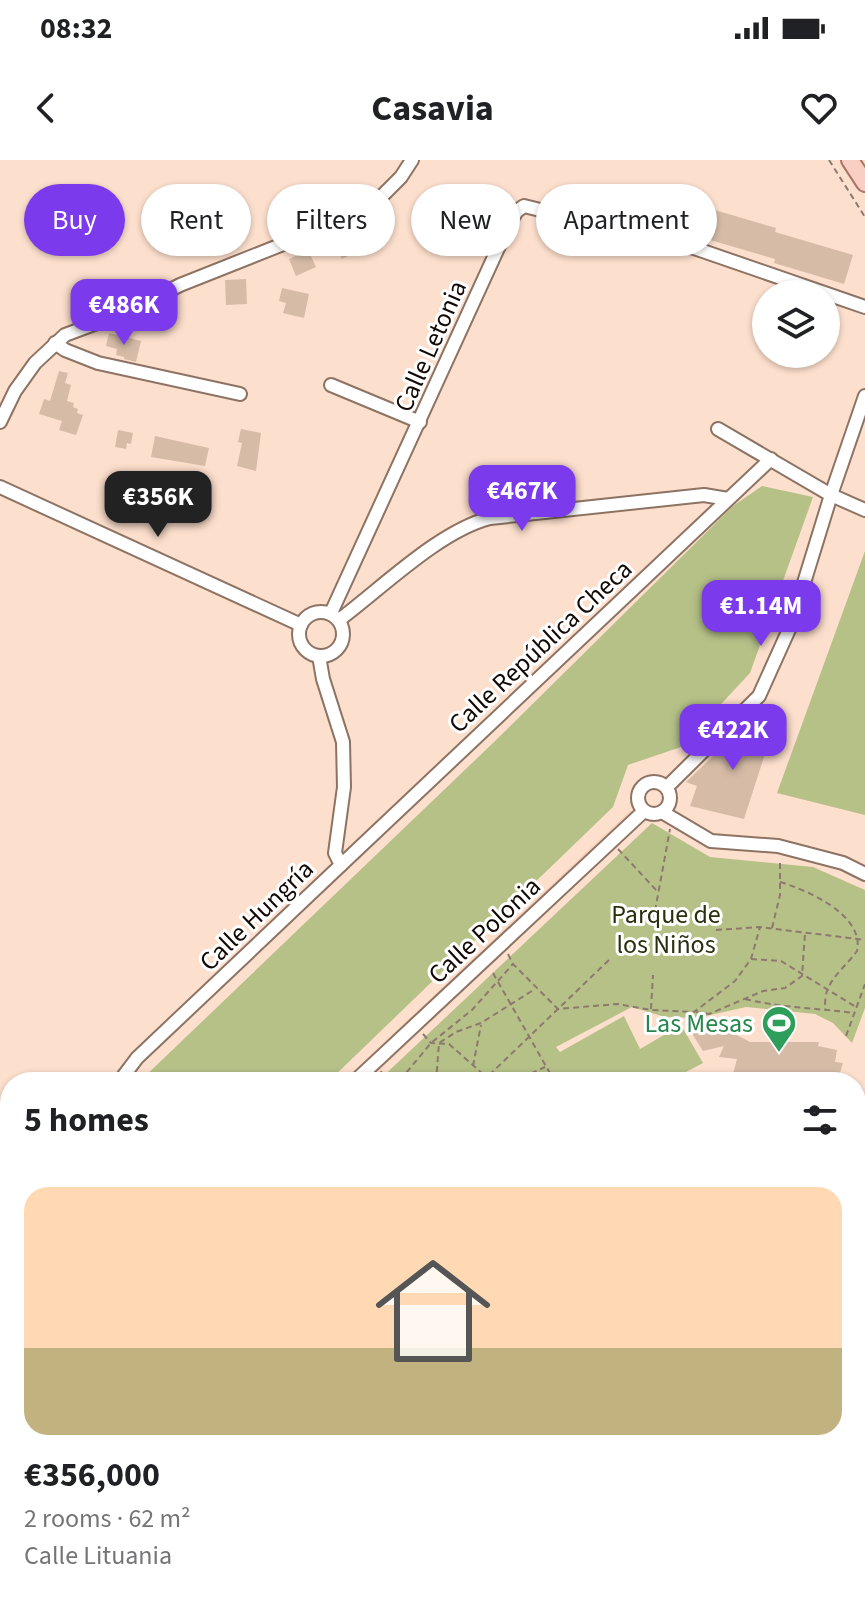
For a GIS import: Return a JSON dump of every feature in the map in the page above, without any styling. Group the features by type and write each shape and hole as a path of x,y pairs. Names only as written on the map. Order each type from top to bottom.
{"main road":[{"path":"850,160 865,183"}],"street":[{"path":"0,422 15,391 35,363 55,343 77,330 129,311 180,285 331,225 380,198 401,177 412,160"},
{"name":"Calle Letonia","path":"335,617 510,222 524,206 694,248 865,307"},
{"path":"55,343 98,363 240,394"},
{"path":"331,385 420,422"},
{"path":"667,787 759,696 791,625 865,396"},
{"path":"718,429 831,495 865,510"},
{"name":"Calle República Checa","path":"341,865 771,459"},
{"path":"0,487 301,625"},
{"path":"335,617 449,535 476,522 704,495 728,499"},
{"path":"317,612 335,617 343,627 343,641 333,653 319,656 306,651 299,632 304,619 317,612"},
{"name":"Calle Hungría","path":"126,1072 137,1058 341,865 335,853 344,787 344,757 319,656"},
{"path":"666,815 670,801 667,787 658,781 642,786 638,796 644,811 666,815 711,841 780,846 843,863 865,874"},
{"name":"Calle Polonia","path":"365,1072 644,811"}],"path":[{"path":"829,160 865,217"},
{"path":"655,911 666,815"},
{"path":"611,841 658,892"},
{"path":"772,929 780,895 780,846"},
{"path":"780,882 847,910"},
{"path":"851,917 863,940"},
{"path":"694,1012 735,981 751,959 760,927"},
{"path":"716,930 760,927 863,940"},
{"path":"802,976 805,933"},
{"path":"825,1009 827,990 863,940"},
{"path":"500,944 513,964 558,1009 617,1004 709,1014 763,991 785,988 802,976"},
{"path":"493,1072 611,958"},
{"path":"751,959 781,961 856,1007"},
{"path":"407,1072 431,1043 472,1010 513,964"},
{"path":"493,973 549,1072"},
{"path":"651,1010 653,975"},
{"path":"846,1036 865,984"},
{"path":"439,1043 456,1032 481,1023 536,988"},
{"path":"745,999 782,1008 854,1013"},
{"path":"473,1067 481,1023"},
{"path":"414,1025 431,1043 449,1044 478,1072"},
{"path":"437,1072 439,1043"},
{"path":"534,1072 546,1066"}],"shaded area":[{"path":"631,810 642,822 378,1072 353,1072"}],"green space":[{"path":"762,486 813,497 750,673 681,747 628,765 613,807 338,1072 149,1072 494,742 733,506"},
{"path":"865,551 865,815 777,793"},
{"name":"Parque de los Niños","path":"652,823 710,857 813,867 865,890 865,1008 852,1043 833,1023 815,1014 746,1007 697,1018 665,1017 632,1007 556,1047 560,1052 624,1016 640,1049 681,1025 703,1063 686,1072 388,1072"}],"building":[{"path":"717,211 853,255 844,284 840,280 774,263 775,259 717,242"},
{"path":"311,256 316,267 296,276 289,259"},
{"path":"246,279 247,304 226,305 225,280"},
{"path":"282,288 309,294 304,318 283,313 286,303 279,301"},
{"path":"109,333 141,341 136,362 116,355 117,349 106,346"},
{"path":"59,371 68,373 65,383 71,385 67,401 74,403 77,413 83,415 76,435 59,430 62,421 39,414 44,399 50,401"},
{"path":"241,429 261,433 256,471 237,466 242,443 238,442"},
{"path":"118,430 133,433 131,444 127,443 126,449 115,447"},
{"path":"155,436 209,448 205,466 151,457"},
{"path":"754,717 774,726 744,819 690,806 697,786 686,782"},
{"name":"Las Mesas","path":"718,1025 750,1042 819,1042 818,1046 837,1050 835,1062 843,1063 840,1072 734,1072 737,1059 719,1057 724,1046 703,1051 691,1032 718,1031"}],"place":[{"name":"Las Mesas","path":"779,1054"}]}
